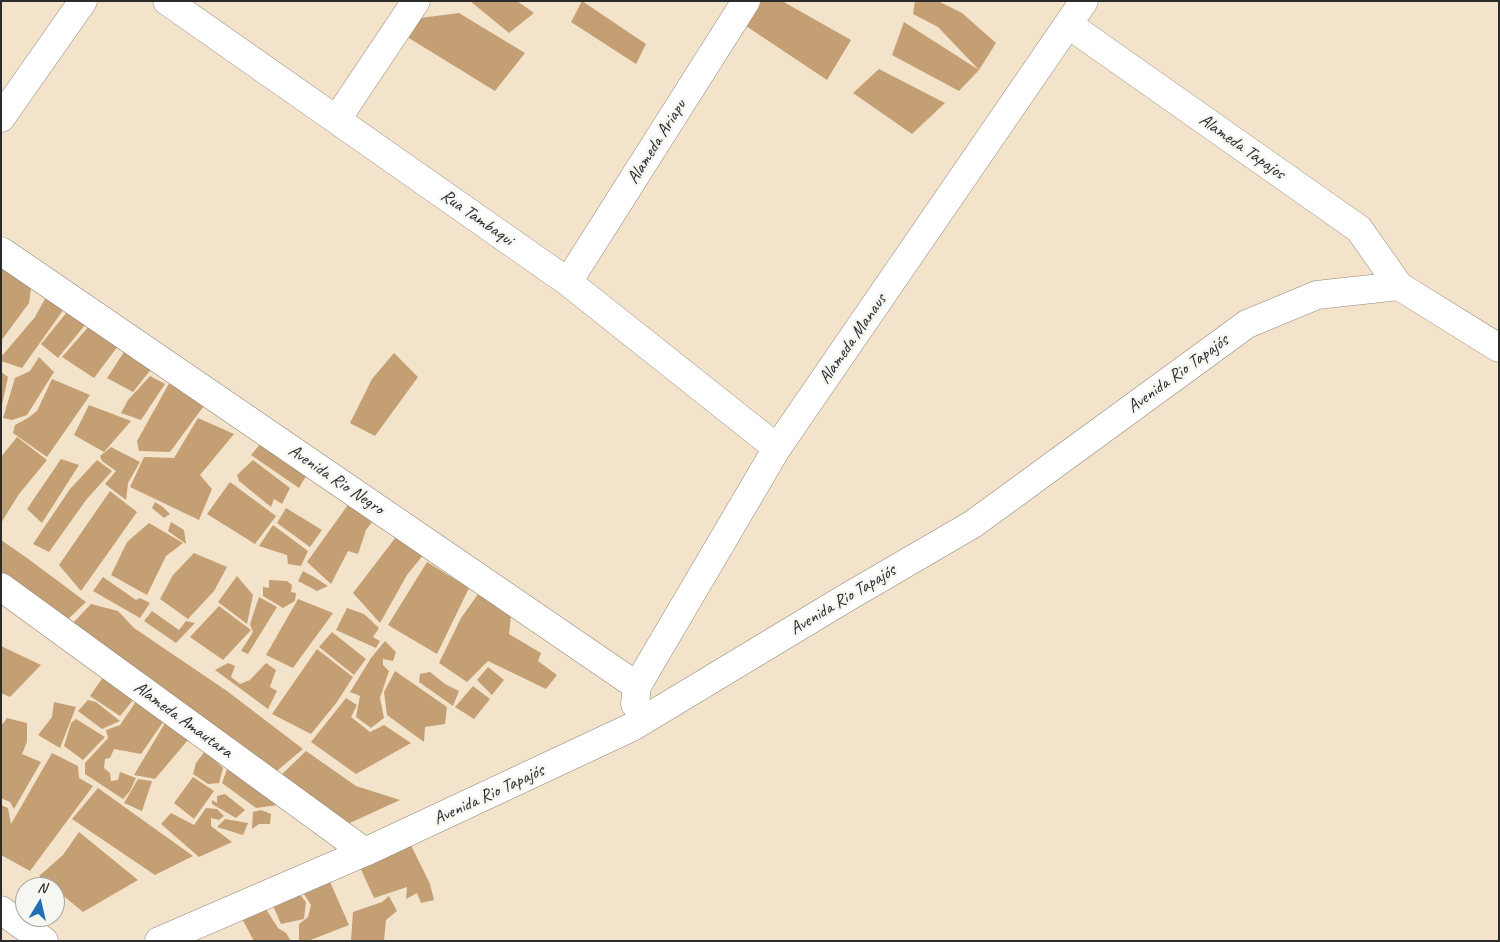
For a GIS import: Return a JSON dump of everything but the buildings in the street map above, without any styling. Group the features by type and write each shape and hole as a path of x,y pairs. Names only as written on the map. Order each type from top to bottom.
{"street":[{"path":"1,118 83,1"},
{"name":"Rua Tambaqui","path":"167,1 568,282 777,448"},
{"path":"338,119 416,1"},
{"name":"Alameda Ariapu","path":"568,282 746,1"},
{"name":"Alameda Manaus","path":"637,686 777,448 1084,1"},
{"name":"Alameda Tapajos","path":"1068,25 1358,229 1400,286"},
{"name":"Avenida Rio Negro","path":"1,251 637,686"},
{"path":"1400,286 1499,348"},
{"name":"Avenida Rio Tapajós","path":"159,941 365,852 632,727 973,524 1247,324 1317,294 1400,286"},
{"name":"Alameda Amautara","path":"1,587 365,852"},
{"path":"632,727 637,686"},
{"path":"1,910 44,941"}]}
